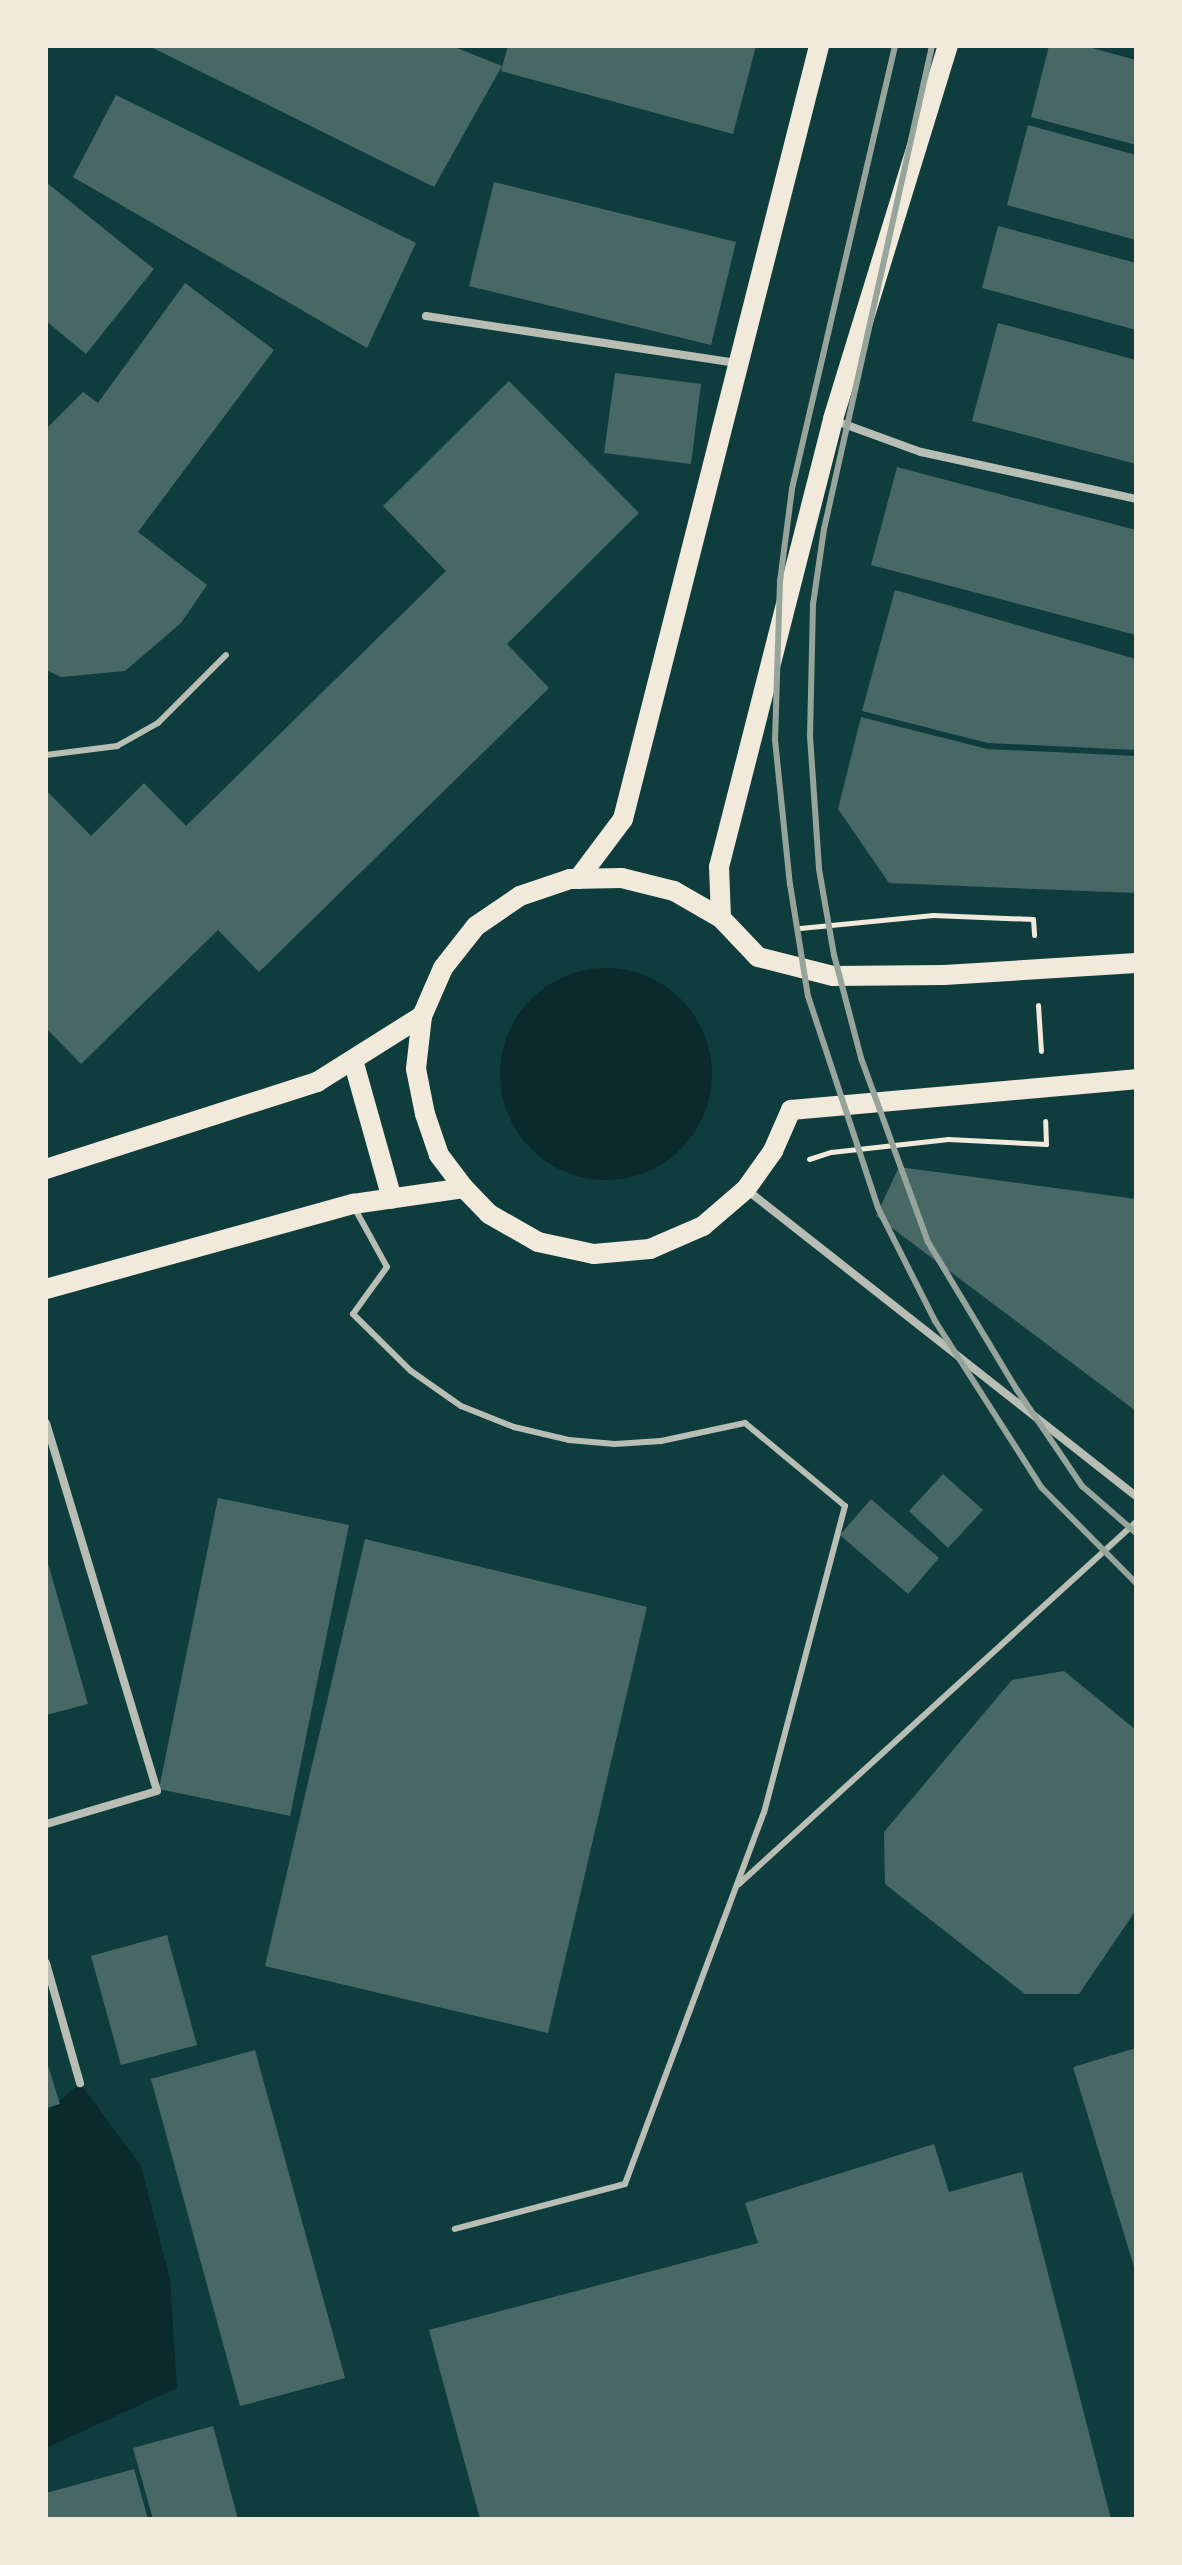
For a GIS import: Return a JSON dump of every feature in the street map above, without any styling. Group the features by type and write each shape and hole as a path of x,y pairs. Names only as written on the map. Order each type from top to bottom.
{"main road":[{"path":"578,879 623,819 819,46"},
{"path":"721,918 719,867 833,419 948,46"},
{"path":"1136,963 944,975 833,976 758,957 721,918 674,891 622,878 578,879 520,896 476,926 443,968 422,1016 416,1069 425,1114 439,1155 489,1214 538,1242 594,1254 650,1249 703,1226 751,1182 773,1151 791,1110 1136,1079"},
{"path":"46,1169 317,1082 422,1016"},
{"path":"353,1060 392,1199"},
{"path":"46,1289 353,1204 464,1188"}],"street":[{"path":"426,316 737,363"},
{"path":"833,419 921,452 1136,499"},
{"path":"751,1182 1136,1496"},
{"path":"46,1423 157,1791 46,1824"},
{"path":"46,1963 80,2083"}],"lane":[{"path":"46,755 117,746 158,723 226,655"},
{"path":"353,1204 387,1267 353,1314 411,1371 461,1406 514,1427 569,1440 615,1444 661,1441 745,1423 845,1506 764,1812 625,2184 455,2229"},
{"path":"737,1886 1136,1522"}],"path":[{"path":"796,928 933,915 1033,919 1035,949"},
{"path":"1037,994 1041,1054"},
{"path":"751,1182 831,1152 948,1139 1046,1144 1044,1114"}],"water":[{"path":"606,968 647,976 681,999 704,1033 712,1074 704,1115 681,1149 647,1172 606,1180 565,1172 531,1149 508,1115 500,1074 508,1033 531,999 565,976"},
{"path":"80,2083 141,2166 170,2279 177,2388 46,2448 46,2113"}],"building":[{"path":"149,46 452,46 502,66 434,187"},
{"path":"508,46 756,46 733,134 501,71"},
{"path":"1049,46 1085,46 1136,60 1136,145 1031,117"},
{"path":"116,95 416,243 367,348 73,177"},
{"path":"1028,125 1136,155 1136,240 1007,205"},
{"path":"46,182 154,269 86,354 46,321"},
{"path":"494,182 736,242 711,345 469,286"},
{"path":"998,226 1136,263 1136,330 982,288"},
{"path":"185,283 274,350 138,532 207,585 181,623 125,671 61,677 46,670 46,429 83,392 98,403"},
{"path":"998,323 1136,360 1136,464 972,421"},
{"path":"615,373 701,384 691,464 604,453"},
{"path":"509,381 639,513 507,644 549,688 259,972 218,930 81,1064 46,1028 46,790 91,836 144,783 186,826 446,571 383,506"},
{"path":"897,467 1136,530 1136,635 871,565"},
{"path":"895,590 1136,659 1136,750 988,743 862,711"},
{"path":"861,717 987,749 1136,756 1136,893 889,883 838,809"},
{"path":"899,1167 1136,1199 1136,1411 876,1216"},
{"path":"943,1474 983,1510 948,1548 909,1511"},
{"path":"218,1498 349,1525 290,1816 159,1789"},
{"path":"871,1499 939,1558 908,1594 840,1535"},
{"path":"365,1539 647,1607 548,2033 265,1966"},
{"path":"46,1556 88,1704 46,1715"},
{"path":"1064,1671 1136,1730 1136,1910 1079,1994 1025,1994 885,1884 884,1832 1012,1680"},
{"path":"167,1935 197,2045 121,2065 91,1956"},
{"path":"1136,2048 1136,2269 1135,2270 1073,2067"},
{"path":"255,2050 345,2378 240,2406 151,2079"},
{"path":"46,2059 60,2104 46,2108"},
{"path":"934,2144 949,2192 1022,2172 1111,2519 480,2519 429,2330 758,2243 745,2203"},
{"path":"213,2426 238,2519 153,2519 133,2448"},
{"path":"134,2469 148,2519 46,2519 46,2493"}],"railway":[{"path":"895,46 792,489 780,581 775,740 790,884 808,996 878,1208 935,1321 1042,1488 1136,1583"},
{"path":"932,46 824,529 813,604 810,736 819,869 834,955 861,1058 928,1242 1017,1390 1082,1486 1136,1533"}]}
